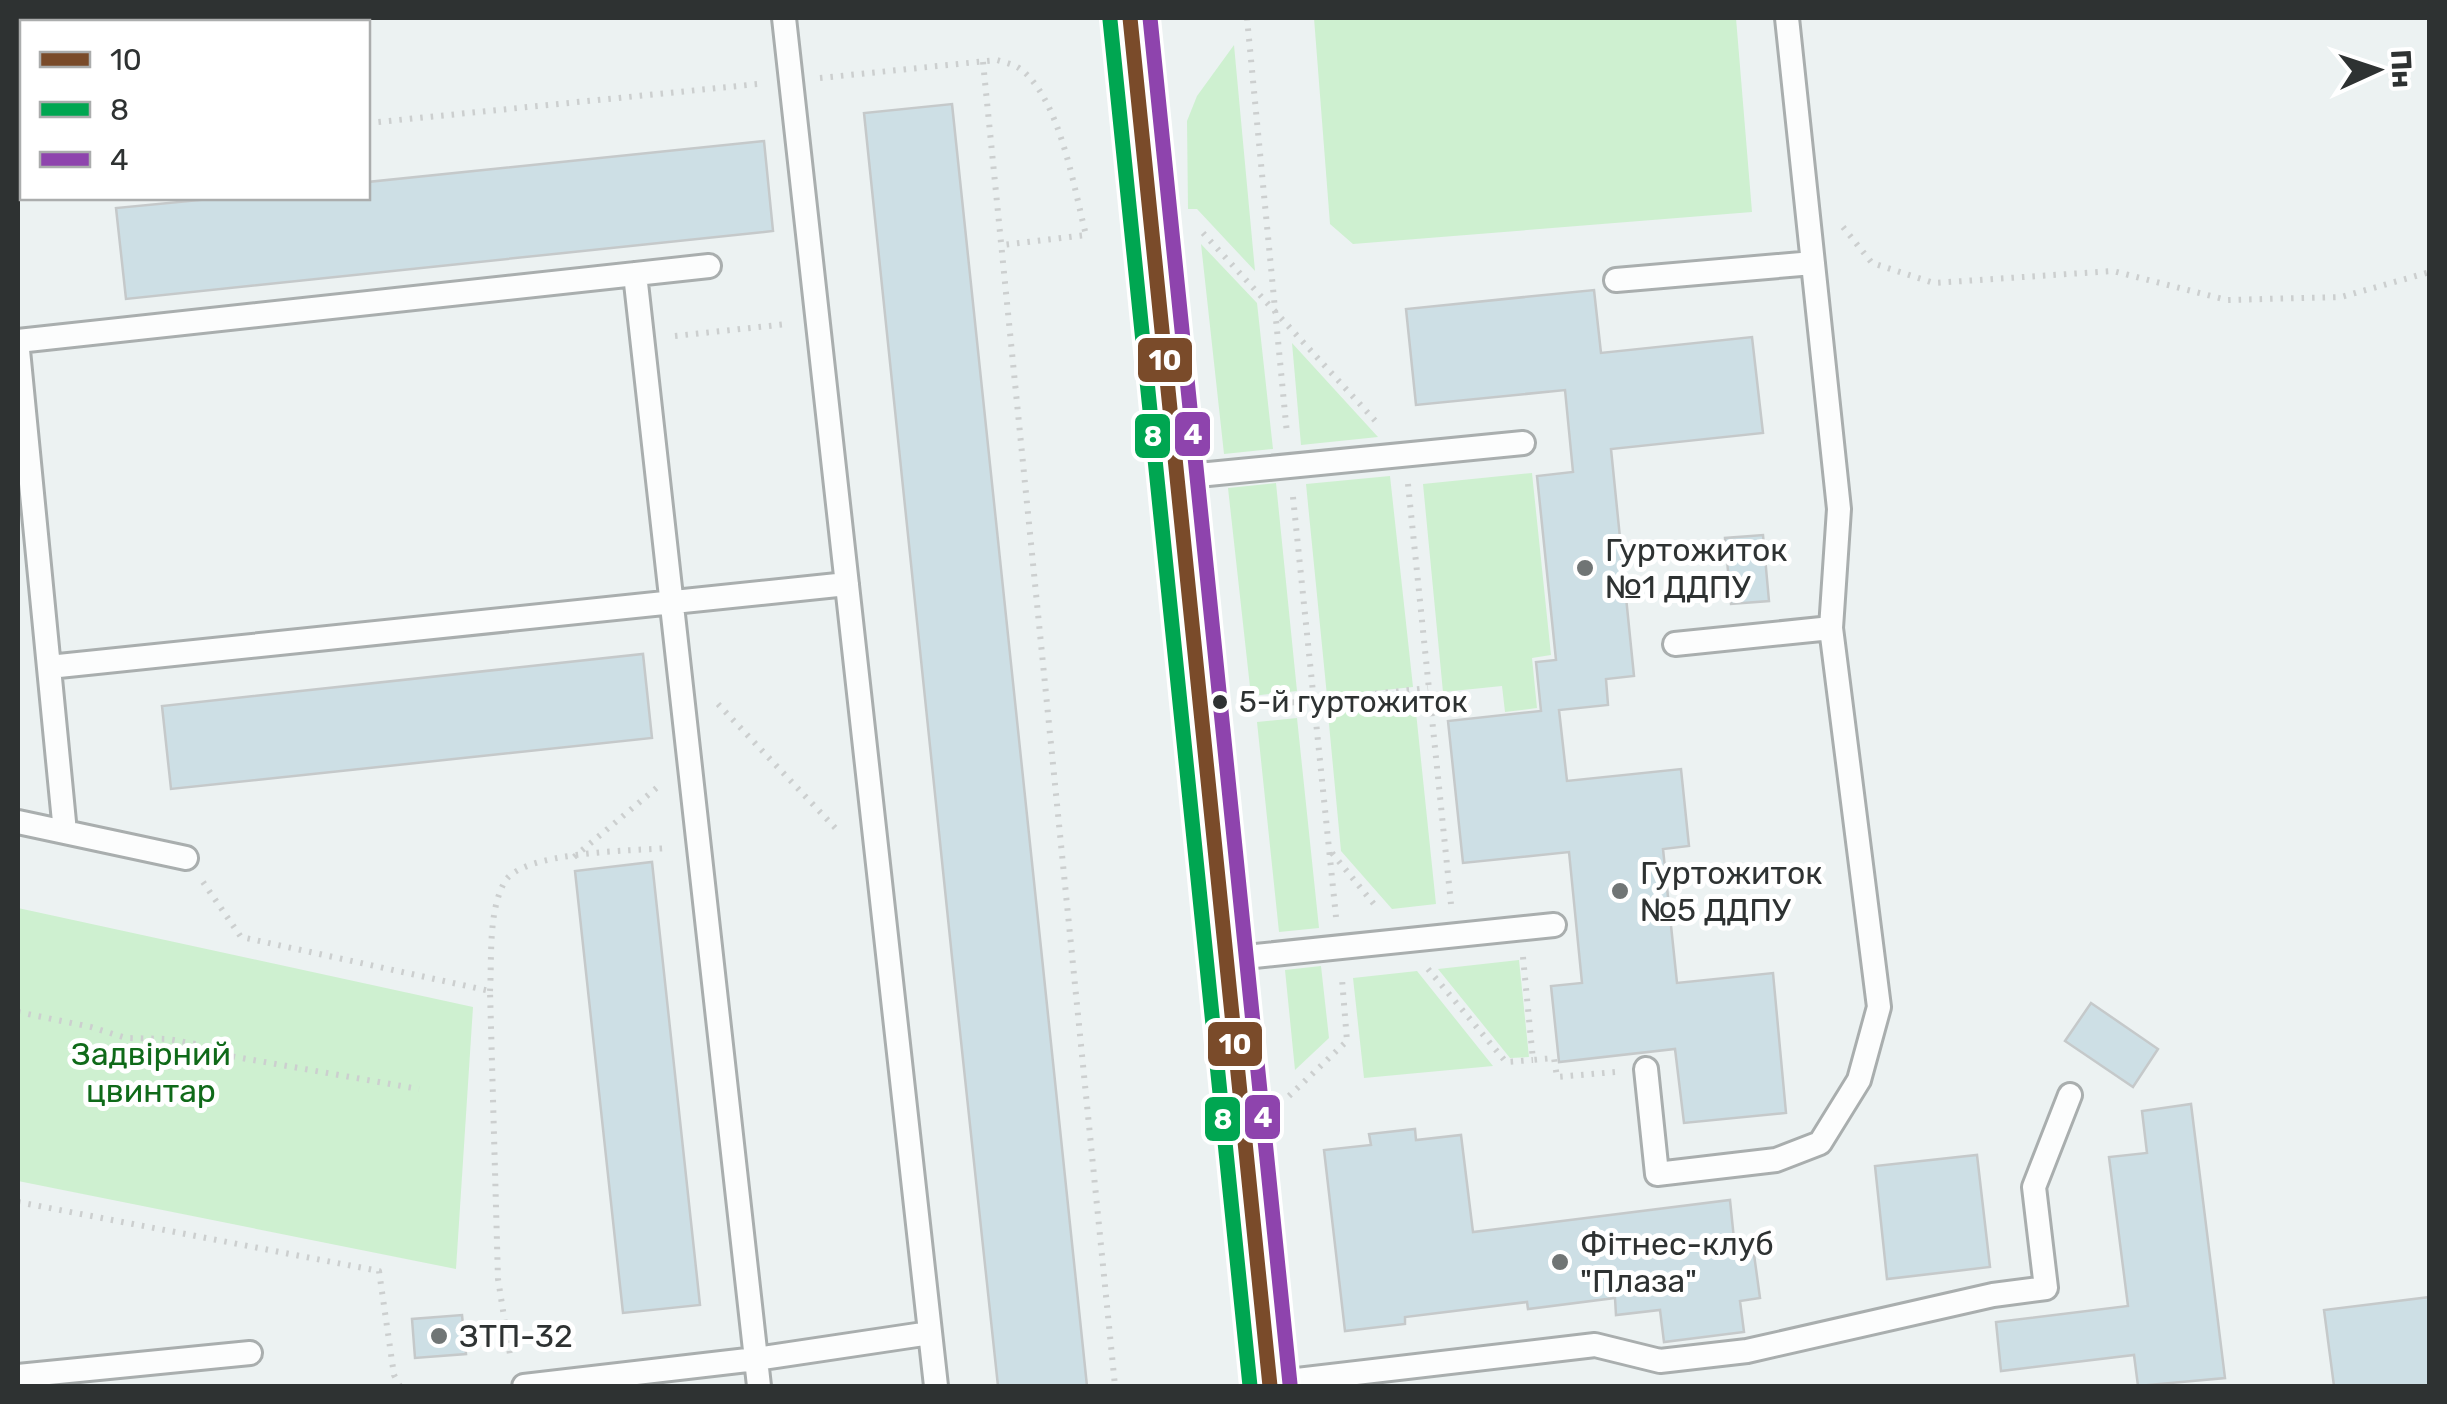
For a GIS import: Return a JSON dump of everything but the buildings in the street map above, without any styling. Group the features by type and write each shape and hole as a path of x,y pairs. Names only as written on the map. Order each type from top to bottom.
{"street":[{"path":"258,20 284,18"},
{"path":"1130,18 1270,1385"}],"lane":[{"path":"784,18 936,1386"},
{"path":"1646,1069 1657,1174 1776,1160 1820,1143 1859,1080 1879,1007 1831,628 1839,509 1787,18"},
{"path":"1616,280 1813,263"},
{"path":"18,341 709,266"},
{"path":"635,274 759,1386"},
{"path":"18,350 65,832"},
{"path":"1178,477 1523,443"},
{"path":"49,667 847,584"},
{"path":"1675,644 1831,628"},
{"path":"18,822 186,858"},
{"path":"1226,959 1554,925"},
{"path":"1270,1385 1595,1345 1660,1362 1730,1353 1993,1295 2046,1288 2034,1187 2070,1095"},
{"path":"518,1378 756,1359 930,1333"},
{"path":"18,1376 250,1354"}],"path":[{"path":"1247,18 1347,1041 1288,1098"},
{"path":"370,124 997,60 1017,66 1036,84 1051,113 1086,235 1002,245"},
{"path":"983,62 1116,1386"},
{"path":"1804,180 1872,264 1934,284 2113,271 2227,300 2341,297 2430,272"},
{"path":"1194,223 1405,454 1454,935"},
{"path":"671,336 818,321"},
{"path":"679,662 880,876"},
{"path":"1201,712 1428,688"},
{"path":"572,857 690,760"},
{"path":"518,1378 498,1279 490,991 495,920 503,883 526,864 699,844"},
{"path":"186,858 241,936 490,991"},
{"path":"1520,928 1533,1060 1554,1058 1556,1078 1607,1073"},
{"path":"18,1012 126,1038 168,1039 202,1045 230,1056 418,1089"},
{"path":"18,1202 378,1270 394,1375 400,1386"}],"green space":[{"path":"1314,18 1736,18 1752,212 1353,244 1330,224"},
{"path":"1234,45 1255,271 1197,209 1188,209 1187,121 1197,96"},
{"path":"1201,244 1257,303 1273,449 1224,454"},
{"path":"1292,343 1378,437 1301,445"},
{"path":"1532,473 1551,655 1532,658 1537,708 1505,712 1502,686 1443,692 1423,484"},
{"path":"1390,476 1413,687 1327,696 1306,484"},
{"path":"1276,483 1297,691 1251,696 1228,488"},
{"path":"1414,693 1436,904 1392,909 1341,851 1327,703"},
{"path":"1297,718 1319,928 1279,932 1257,722"},
{"name":"Задвірний цвинтар","path":"18,908 473,1007 456,1269 18,1181"},
{"path":"1519,960 1529,1057 1510,1058 1438,969"},
{"path":"1321,966 1329,1038 1295,1070 1285,970"},
{"path":"1417,971 1493,1066 1364,1078 1353,978"}],"transit line":[{"name":"10","path":"1130,18 1270,1386"},
{"name":"4","path":"1150,18 1290,1384"},
{"name":"8","path":"1110,20 1250,1386"}],"place":[{"name":"Гуртожиток №1 ДДПУ","path":"1585,568"},
{"name":"5-й гуртожиток","path":"1220,702"},
{"name":"Гуртожиток №5 ДДПУ","path":"1620,891"},
{"name":"Фітнес-клуб \"Плаза\"","path":"1560,1262"},
{"name":"ЗТП-32","path":"439,1336"}]}
